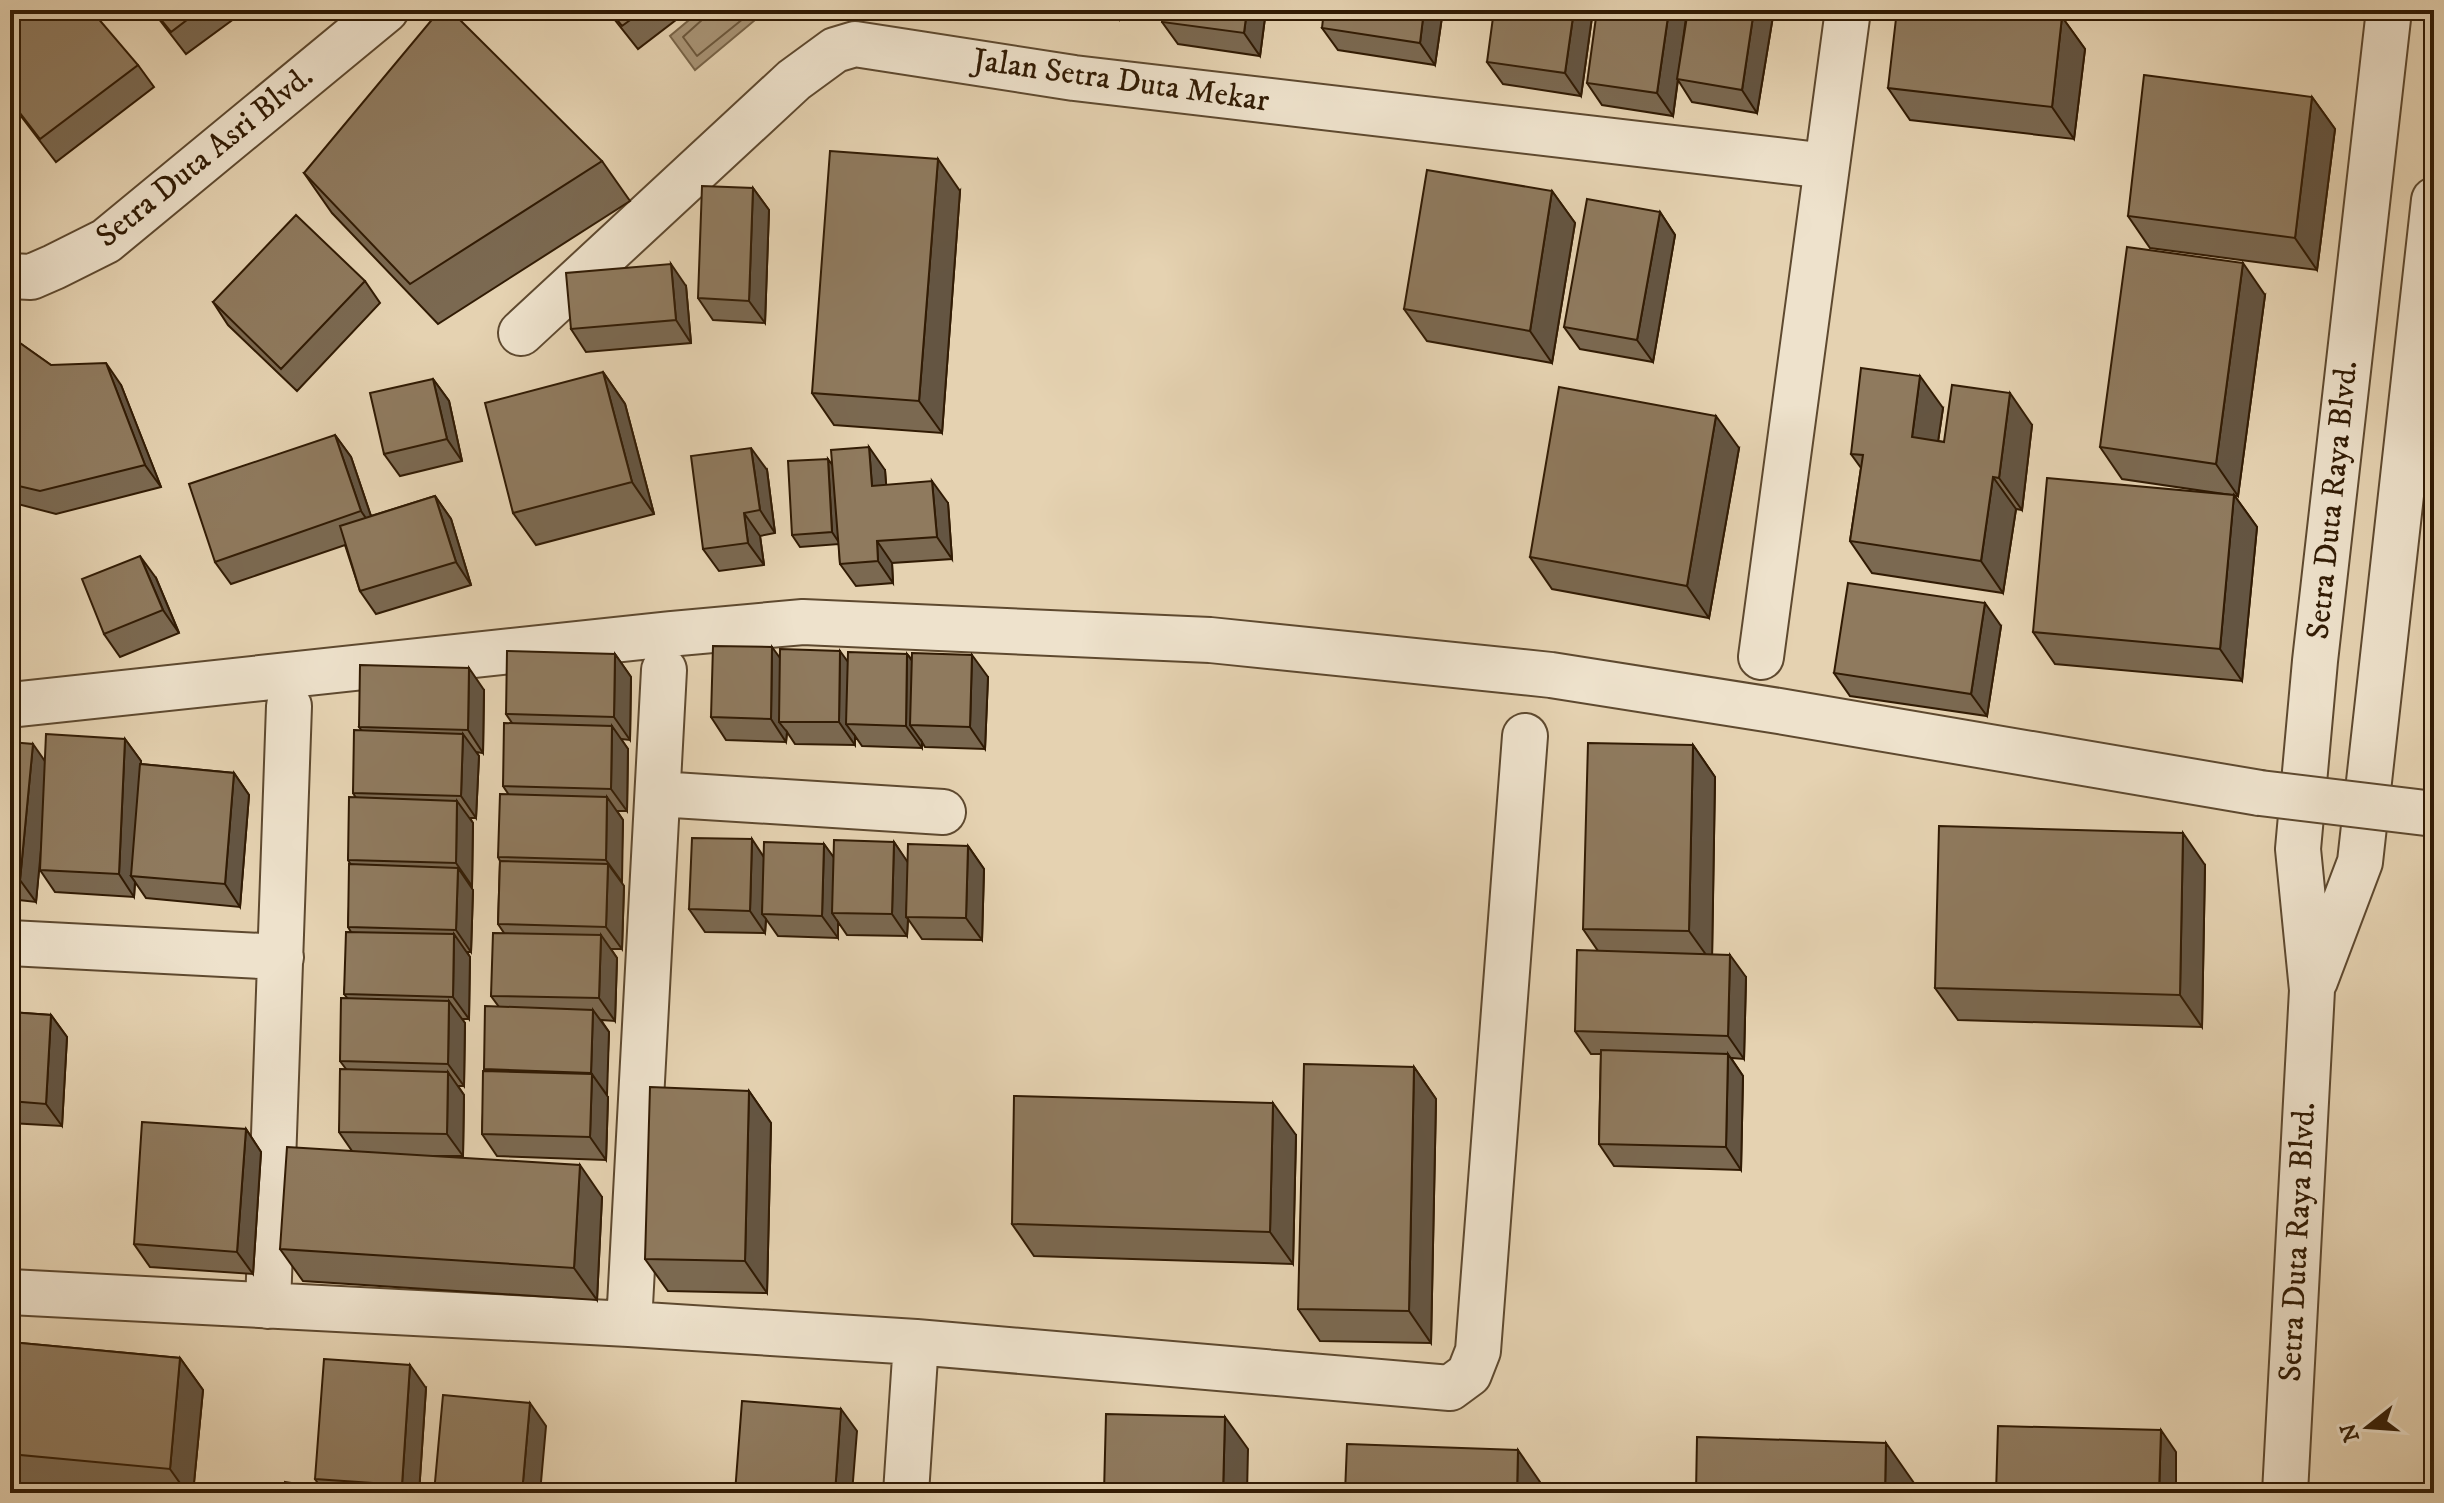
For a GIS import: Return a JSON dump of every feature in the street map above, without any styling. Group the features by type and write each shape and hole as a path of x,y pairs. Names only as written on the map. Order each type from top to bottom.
{"street":[{"name":"Setra Duta Asri Blvd.","path":"10,276 31,277 106,241 386,10"},
{"path":"1761,657 1848,10"},
{"name":"Setra Duta Raya Blvd.","path":"2285,1493 2312,990 2298,849 2315,661 2389,10"},
{"name":"Jalan Setra Duta Mekar","path":"521,333 794,80 835,50 855,44 1090,80 1827,166"},
{"name":"Setra Duta Raya Blvd.","path":"2312,990 2360,862 2434,200"},
{"path":"10,705 803,622 1210,640 1551,675 2260,793 2434,814"},
{"path":"2315,661 2382,676"},
{"path":"629,1324 664,670"},
{"path":"268,1306 289,706"},
{"path":"10,1292 916,1342 1450,1388 1469,1374 1478,1351 1525,736"},
{"path":"658,794 943,812"},
{"path":"10,943 281,957"},
{"path":"906,1493 916,1342"}],"water":[{"path":"701,10 767,10 695,70 670,36"}],"building":[{"path":"10,10 91,10 138,65 40,139 10,100"},
{"path":"153,10 200,10 171,32"},
{"path":"440,10 450,10 602,161 410,284 304,173"},
{"path":"609,10 644,10 622,26"},
{"path":"1164,10 1247,10 1244,33 1162,22"},
{"path":"1324,10 1424,10 1420,43 1322,28"},
{"path":"1494,10 1574,10 1565,73 1487,62"},
{"path":"1597,10 1669,10 1657,93 1587,83"},
{"path":"1688,10 1754,10 1742,90 1677,79"},
{"path":"1897,10 2001,10 2062,17 2052,107 1888,88"},
{"path":"2144,75 2312,97 2295,238 2128,216"},
{"path":"830,151 938,159 919,401 812,393"},
{"path":"1427,170 1552,191 1530,331 1404,309"},
{"path":"702,186 753,188 749,301 698,298"},
{"path":"1587,199 1660,212 1637,340 1564,327"},
{"path":"296,215 365,281 281,369 213,302"},
{"path":"2127,247 2243,263 2216,464 2100,447"},
{"path":"671,264 676,320 571,329 566,273"},
{"path":"10,336 51,365 106,363 145,465 40,491 10,484"},
{"path":"1861,368 1920,376 1912,437 1944,442 1952,385 2010,393 1999,478 1993,477 1981,561 1850,541 1863,455 1851,454"},
{"path":"603,372 632,482 513,513 485,403"},
{"path":"433,379 447,439 384,454 370,393"},
{"path":"1559,387 1716,416 1687,586 1530,557"},
{"path":"335,435 361,511 215,562 189,484"},
{"path":"869,447 872,486 932,481 937,537 877,541 878,561 840,564 831,450"},
{"path":"751,448 760,510 744,513 748,543 703,549 691,456"},
{"path":"828,459 832,532 792,535 788,461"},
{"path":"2047,478 2234,495 2220,649 2033,632"},
{"path":"435,496 456,562 360,591 340,526"},
{"path":"140,556 163,610 104,634 82,579"},
{"path":"1848,583 1985,603 1971,694 1834,673"},
{"path":"713,646 772,647 771,719 711,717"},
{"path":"780,649 840,651 839,722 779,722"},
{"path":"507,651 615,654 614,717 506,714"},
{"path":"848,652 907,654 906,726 846,724"},
{"path":"912,653 972,655 970,727 910,725"},
{"path":"360,665 469,668 468,730 359,727"},
{"path":"504,723 612,726 611,789 503,786"},
{"path":"354,730 463,734 461,796 353,793"},
{"path":"46,734 125,739 119,874 40,870"},
{"path":"10,742 33,744 20,880 10,878"},
{"path":"1588,743 1693,745 1689,931 1583,929"},
{"path":"140,764 234,773 225,884 131,876"},
{"path":"500,794 607,797 606,860 498,857"},
{"path":"349,797 457,801 456,863 348,860"},
{"path":"1939,826 2183,833 2180,995 1935,988"},
{"path":"692,838 752,839 750,911 689,909"},
{"path":"834,840 894,842 892,914 832,913"},
{"path":"764,842 824,844 822,916 762,914"},
{"path":"908,844 968,846 966,918 906,917"},
{"path":"500,861 608,864 606,927 498,924"},
{"path":"349,864 458,868 456,930 348,927"},
{"path":"346,932 454,934 453,997 344,994"},
{"path":"493,933 601,935 599,998 491,996"},
{"path":"1577,950 1730,955 1728,1036 1575,1031"},
{"path":"341,998 449,1001 448,1064 340,1061"},
{"path":"485,1006 593,1010 591,1073 484,1069"},
{"path":"10,1012 51,1015 46,1104 10,1101"},
{"path":"2434,1036 2434,1167 2424,1166"},
{"path":"1601,1050 1728,1054 1726,1147 1599,1144"},
{"path":"1304,1064 1414,1067 1409,1311 1298,1309"},
{"path":"340,1069 448,1072 447,1134 339,1132"},
{"path":"483,1071 592,1074 590,1137 482,1134"},
{"path":"650,1087 749,1091 745,1261 645,1259"},
{"path":"1014,1096 1273,1103 1270,1232 1012,1224"},
{"path":"142,1122 246,1129 237,1252 134,1244"},
{"path":"287,1147 580,1165 574,1268 280,1249"},
{"path":"10,1342 180,1358 170,1469 10,1454"},
{"path":"324,1359 410,1365 402,1485 315,1479"},
{"path":"443,1395 530,1403 522,1493 434,1493"},
{"path":"742,1401 841,1409 835,1493 735,1493"},
{"path":"1106,1414 1225,1417 1223,1493 1104,1493"},
{"path":"1998,1426 2161,1430 2159,1493 1996,1493"},
{"path":"1697,1437 1886,1443 1885,1493 1696,1493"},
{"path":"1347,1444 1518,1450 1517,1493 1345,1493"},
{"path":"285,1482 355,1493 284,1493"}]}
